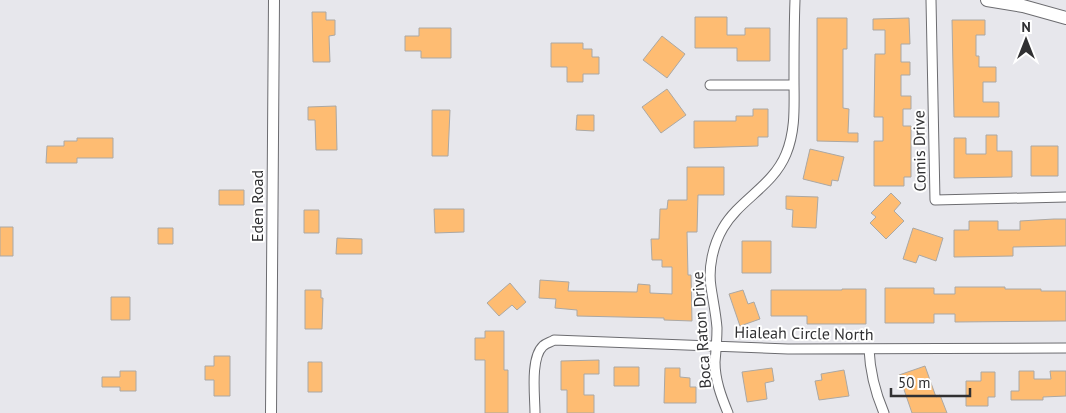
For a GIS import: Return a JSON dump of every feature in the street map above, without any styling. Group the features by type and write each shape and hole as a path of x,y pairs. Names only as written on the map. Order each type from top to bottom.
{"main road":[{"path":"987,0 1023,6 1066,18"}],"street":[{"name":"Eden Road","path":"271,413 274,0"},
{"name":"Boca Raton Drive","path":"728,413 716,380 716,314 710,285 711,261 722,229 736,212 763,187 785,156 791,140 794,120 795,0"},
{"name":"Comis Drive","path":"931,0 935,200 1066,197"},
{"path":"710,85 794,85"},
{"name":"Hialeah Circle North","path":"534,413 535,370 538,355 543,346 554,340 716,347 869,349 1066,348"},
{"path":"869,349 870,373 884,413"}],"building":[{"path":"312,12 326,12 326,20 335,20 335,35 329,36 330,62 313,62"},
{"path":"695,17 727,17 727,35 745,35 745,28 770,28 770,61 737,61 737,48 695,48"},
{"path":"817,18 847,18 847,49 843,49 843,108 849,109 848,133 858,133 858,142 817,141"},
{"path":"909,18 910,44 901,44 901,62 910,62 910,75 901,75 901,96 911,96 911,109 903,109 903,126 911,126 911,177 904,177 904,186 874,186 874,141 883,141 883,117 874,117 875,54 885,54 885,30 873,30 873,19"},
{"path":"952,20 985,20 985,35 976,35 976,56 979,56 979,67 996,67 996,82 983,82 983,102 999,102 999,117 954,117"},
{"path":"419,28 451,28 451,58 421,58 421,51 405,51 405,36 419,36"},
{"path":"662,36 685,54 667,78 643,60"},
{"path":"551,43 583,43 583,49 592,49 592,57 599,57 599,74 583,74 583,82 567,82 567,67 551,67"},
{"path":"667,89 686,115 661,133 642,107"},
{"path":"336,106 337,150 316,150 315,120 308,120 308,107"},
{"path":"753,109 768,109 768,137 758,137 758,146 694,148 694,121 736,121 736,116 753,116"},
{"path":"432,110 450,110 448,156 432,156"},
{"path":"577,115 594,115 594,131 576,130"},
{"path":"986,135 997,135 997,151 1012,151 1012,177 954,178 954,138 966,138 966,154 986,154"},
{"path":"77,138 113,138 113,158 77,158 77,163 46,163 47,146 64,146 64,141 77,141"},
{"path":"1031,146 1058,146 1058,176 1031,176"},
{"path":"810,149 844,157 838,181 832,180 831,186 803,179"},
{"path":"687,167 724,167 724,195 698,195 697,232 687,232 688,275 691,275 692,321 664,320 664,318 577,316 577,310 555,308 556,299 539,298 540,280 569,282 568,291 637,292 638,284 650,285 650,293 672,294 672,267 662,267 662,260 652,260 651,239 659,239 660,209 667,209 668,200 687,200"},
{"path":"219,190 244,190 244,205 219,205"},
{"path":"891,193 901,203 894,211 904,221 886,239 870,223 876,217 871,213"},
{"path":"786,196 818,197 816,228 792,227 793,210 786,209"},
{"path":"434,209 464,209 464,232 435,233"},
{"path":"304,210 319,210 319,233 304,233"},
{"path":"1066,219 1066,246 1013,247 1013,256 954,257 954,230 969,230 969,221 998,221 998,230 1020,230 1020,221"},
{"path":"0,227 13,227 13,256 0,256"},
{"path":"158,228 173,228 173,244 158,244"},
{"path":"913,228 943,238 936,261 919,255 916,263 903,259"},
{"path":"337,238 362,239 362,254 336,254"},
{"path":"742,241 771,241 771,273 742,273"},
{"path":"510,283 526,302 517,310 512,305 499,316 487,303"},
{"path":"955,287 1005,287 1005,289 1066,291 1066,321 955,322 955,314 934,314 934,323 885,323 885,288 934,288 934,294 955,294"},
{"path":"866,289 866,324 807,324 807,316 771,316 771,290"},
{"path":"305,290 321,290 321,298 323,298 322,329 305,329"},
{"path":"743,290 748,304 754,302 760,319 740,326 729,294"},
{"path":"111,297 130,297 130,320 111,320"},
{"path":"485,331 504,331 504,370 508,370 508,413 485,413 485,360 475,360 475,338 485,338"},
{"path":"214,356 230,356 230,396 214,396 214,380 205,380 205,366 214,366"},
{"path":"599,360 599,374 584,374 584,395 594,395 594,413 567,413 567,390 561,390 561,361"},
{"path":"308,362 322,362 322,392 308,392"},
{"path":"925,366 936,397 940,395 947,413 912,413 899,375"},
{"path":"614,367 639,367 639,386 614,386"},
{"path":"665,368 680,368 680,377 690,378 690,387 696,387 696,403 664,403"},
{"path":"772,368 774,381 765,383 767,399 747,402 742,372"},
{"path":"844,370 849,396 819,400 815,381 822,380 821,374"},
{"path":"120,371 136,371 136,391 120,391 120,387 102,387 102,377 120,377"},
{"path":"1019,371 1034,371 1034,379 1051,379 1050,371 1066,371 1066,396 1043,397 1043,400 1011,400 1011,391 1019,391"},
{"path":"981,372 995,372 995,397 988,397 988,406 966,406 966,381 981,381"}]}
